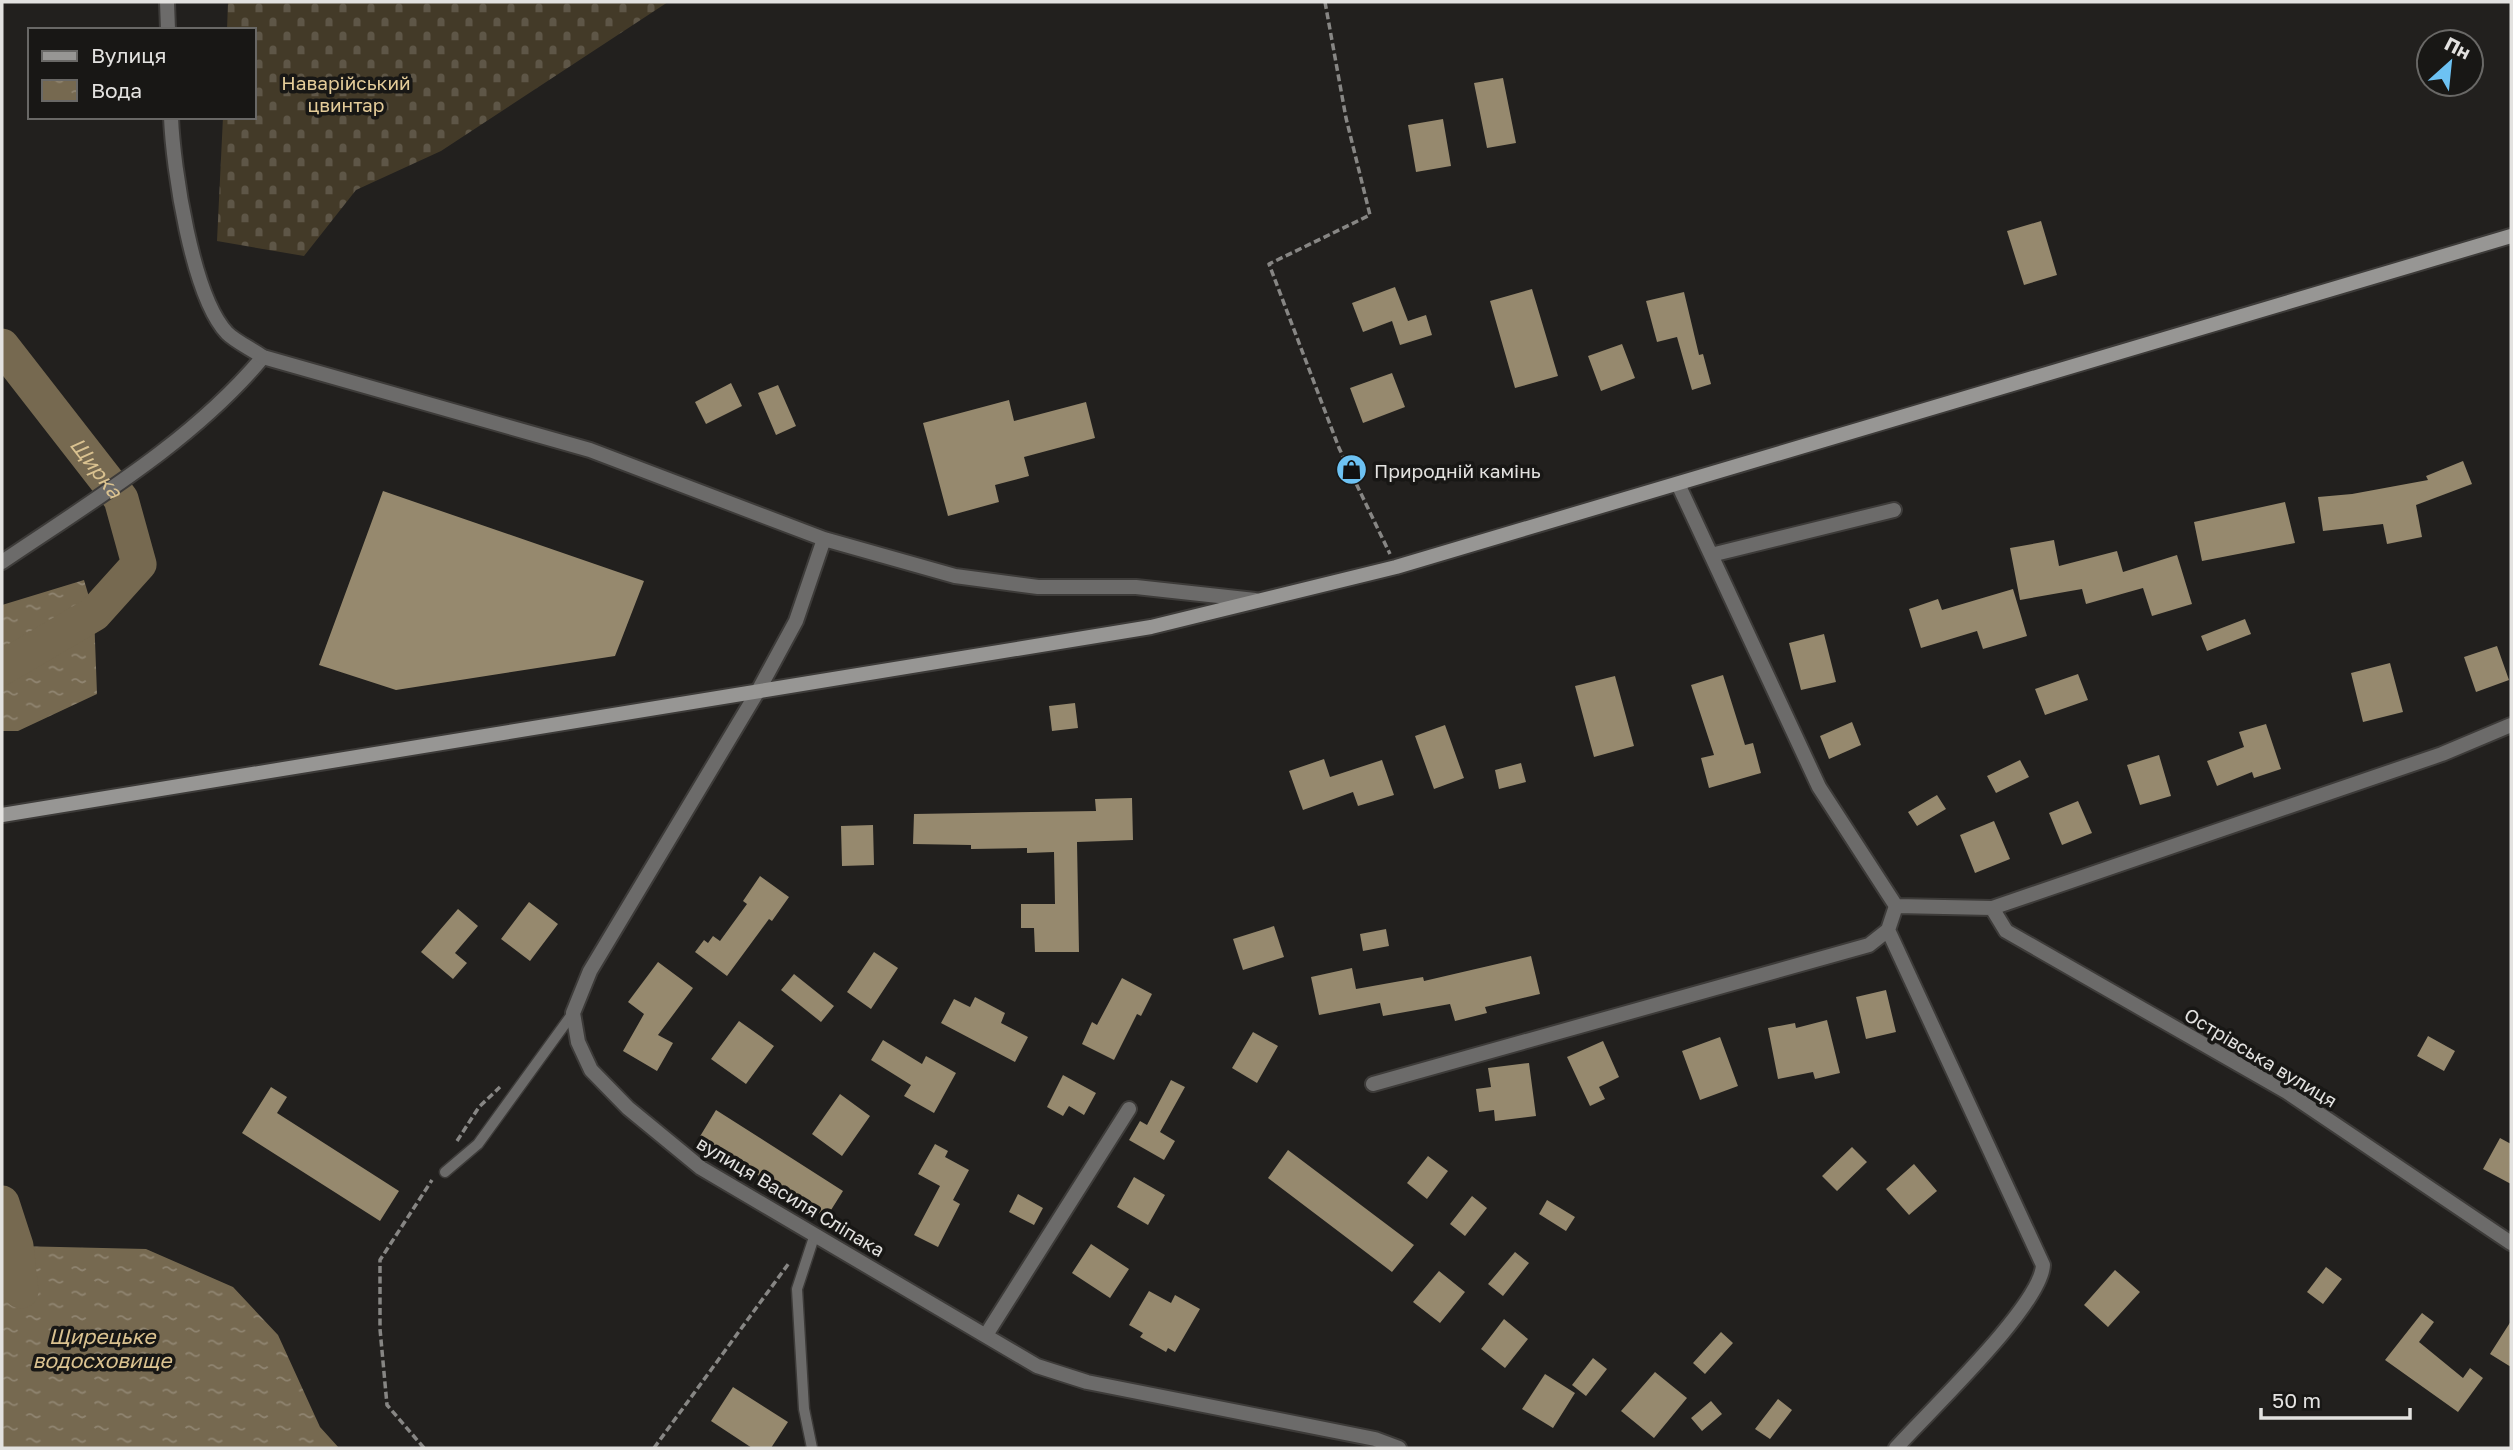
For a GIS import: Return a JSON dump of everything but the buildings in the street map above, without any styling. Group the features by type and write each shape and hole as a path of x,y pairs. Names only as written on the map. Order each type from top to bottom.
{"main road":[{"path":"2,815 1151,627 1396,566 2511,236"}],"street":[{"path":"167,2 168,28"},
{"path":"171,119 172,153 198,281 227,332 262,357 590,450 824,539 955,576 1038,587 1136,587 1261,601"},
{"path":"2,562 132,474 234,392 262,357"},
{"path":"1678,484 1819,787 1896,906"},
{"path":"1711,555 1894,510"},
{"path":"573,1013 590,971 758,691 796,621 824,539"},
{"path":"1896,906 1992,908 2442,754 2511,725"},
{"path":"1373,1084 1869,944 1888,930 1896,906"},
{"name":"Острівська вулиця","path":"1992,908 2007,931 2287,1091 2511,1243"},
{"path":"1888,930 2043,1265 2042,1277 2019,1313 1896,1448"},
{"name":"вулиця Василя Сліпака","path":"573,1013 578,1042 590,1069 628,1108 701,1168 1037,1366 1087,1382 1375,1439 1399,1448"},
{"path":"986,1335 1129,1109"}],"lane":[{"path":"445,1172 478,1144 573,1013"},
{"path":"812,1448 804,1409 797,1289 815,1234"}],"path":[{"path":"1325,2 1346,118 1370,215 1269,264 1339,448 1396,566"},
{"path":"456,1143 479,1107 507,1079"},
{"path":"424,1448 387,1405 380,1329 380,1260 433,1178"},
{"path":"654,1448 790,1262"}],"green space":[{"name":"Наварійський цвинтар","path":"228,2 668,2 441,151 356,190 304,256 217,241 223,119 256,119 256,28 227,28"}],"water":[{"path":"84,580 94,614 97,694 18,731 2,731 2,605"},
{"name":"Щирецьке водосховище","path":"16,1246 146,1249 233,1287 278,1335 320,1427 339,1448 2,1448 2,1257"}],"waterway":[{"name":"Щирка","path":"2,346 121,499 139,564 94,614 2,668"},
{"name":"Щирка","path":"2,1203 16,1246 21,1291"}],"place":[{"name":"Природній камінь","path":"1351,470"}]}
